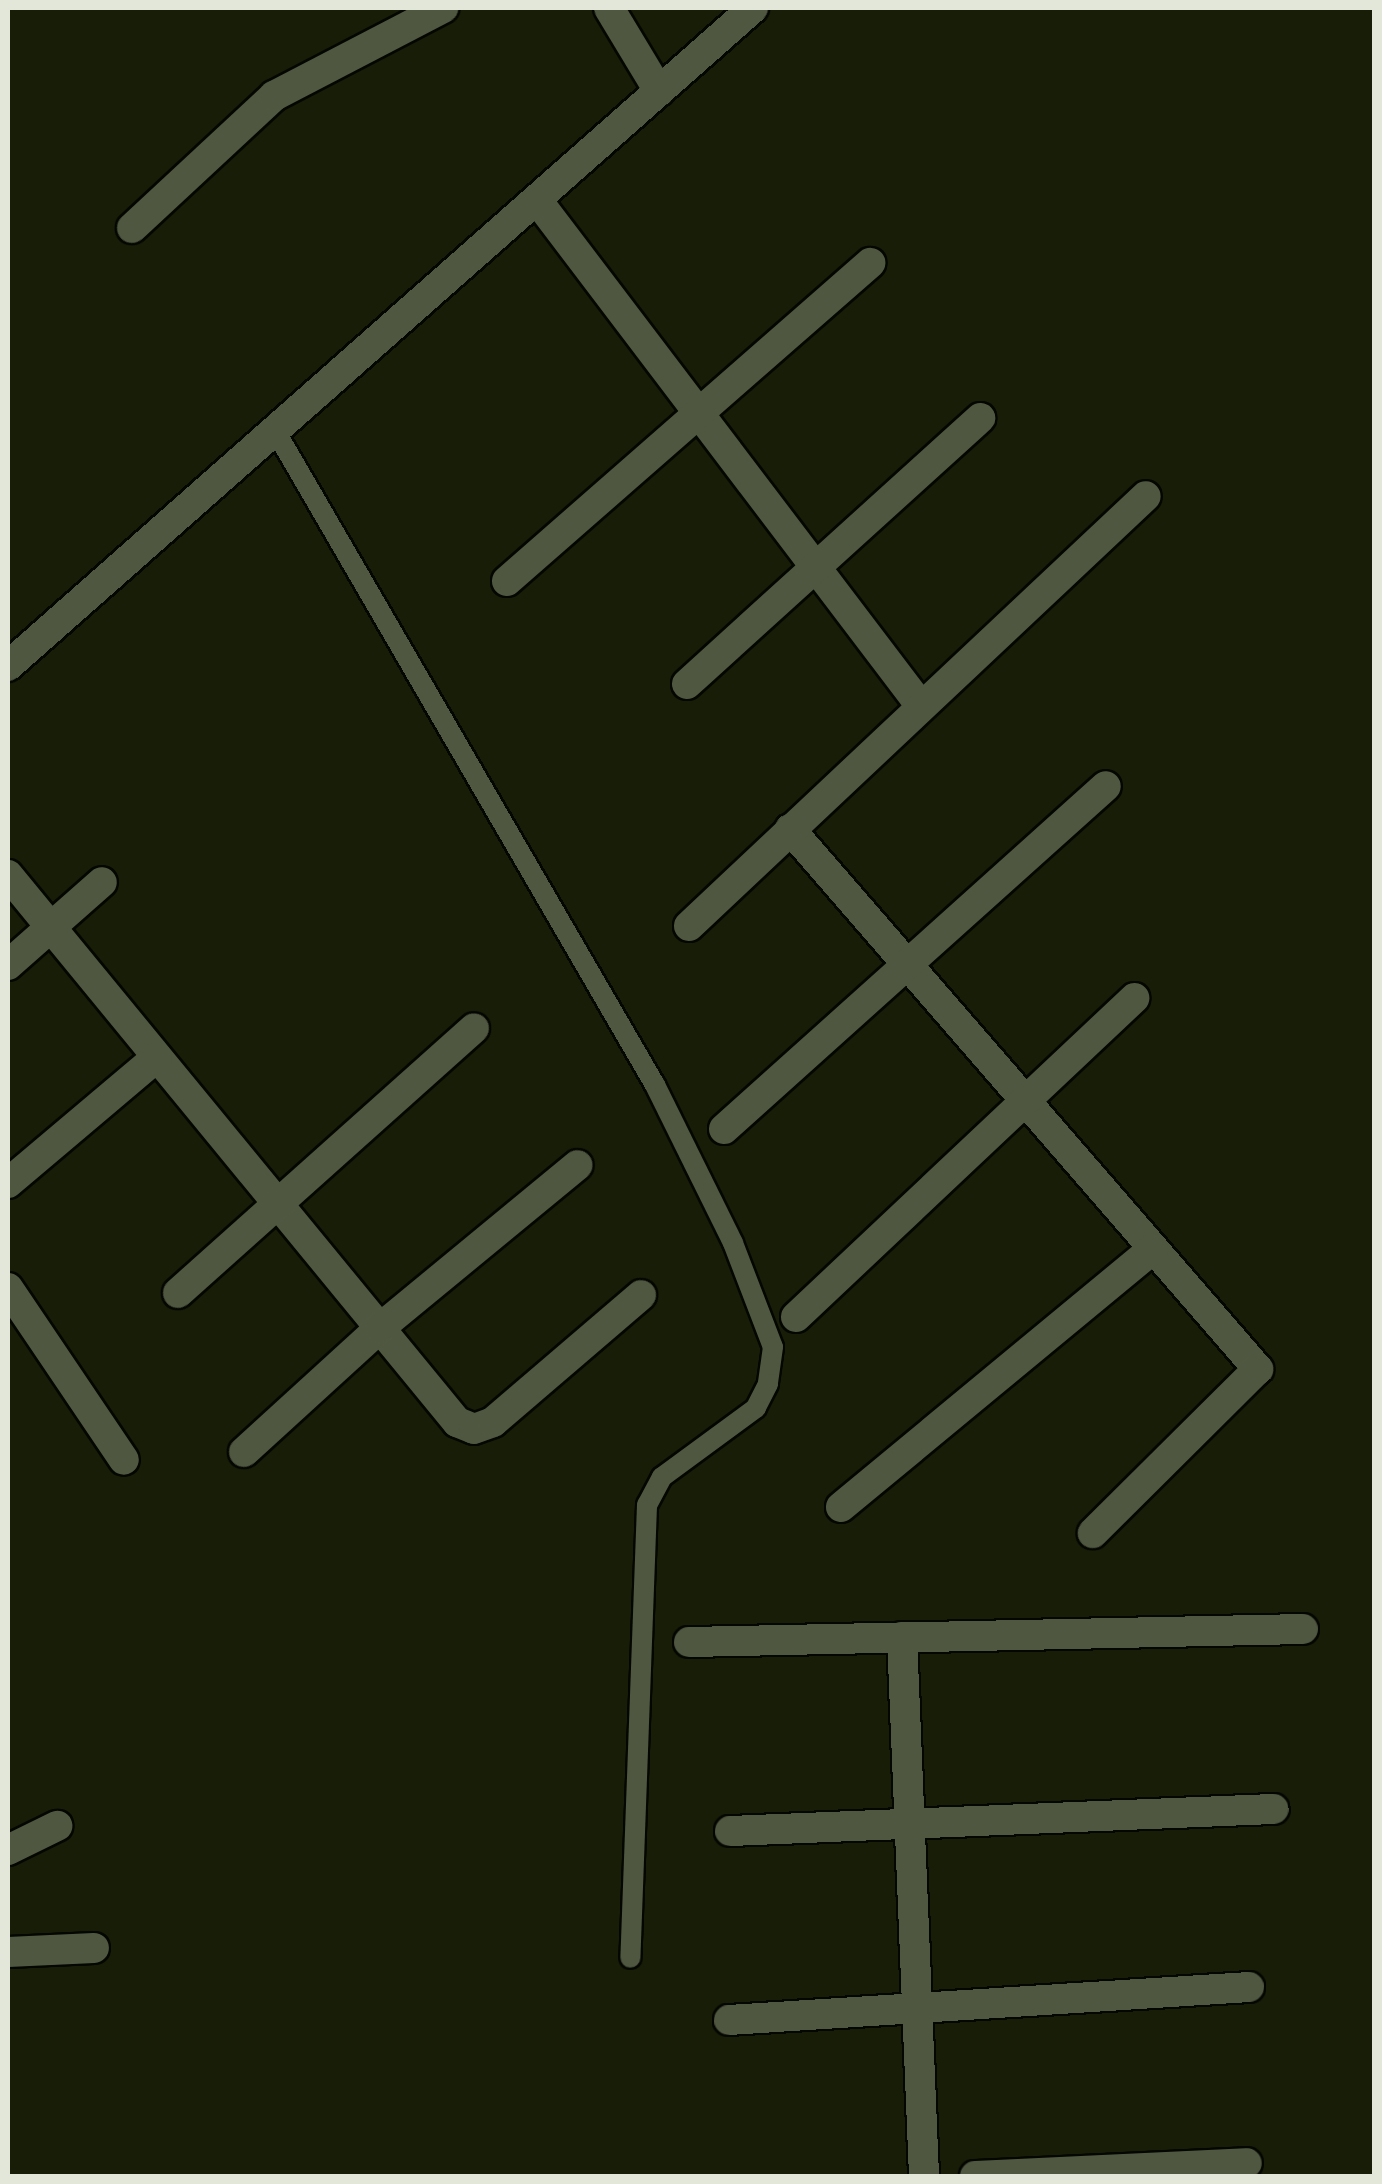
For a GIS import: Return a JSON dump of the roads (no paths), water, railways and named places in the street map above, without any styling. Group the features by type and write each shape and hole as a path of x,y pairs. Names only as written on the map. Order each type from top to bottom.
{"street":[{"path":"132,228 274,96 443,8"},
{"path":"609,8 660,91"},
{"path":"8,666 753,8"},
{"path":"537,200 921,706"},
{"path":"507,581 870,263"},
{"path":"687,684 980,418"},
{"path":"689,926 1146,496"},
{"path":"724,1128 1106,786"},
{"path":"790,829 904,966 1258,1369 1093,1533"},
{"path":"8,875 456,1422 474,1429 492,1422 642,1295"},
{"path":"8,964 102,882"},
{"path":"796,1317 1135,998"},
{"path":"178,1292 474,1028"},
{"path":"8,1183 157,1057"},
{"path":"244,1452 380,1328 578,1165"},
{"path":"841,1507 1153,1250"},
{"path":"8,1288 124,1460"},
{"path":"689,1642 1304,1630"},
{"path":"902,1638 924,2176"},
{"path":"730,1831 1274,1809"},
{"path":"8,1850 57,1826"},
{"path":"8,1952 94,1948"},
{"path":"729,2020 1249,1987"},
{"path":"975,2176 1247,2163"}],"lane":[{"path":"276,432 655,1085 733,1242 773,1348 768,1384 756,1408 662,1477 647,1505 630,1958"}]}
